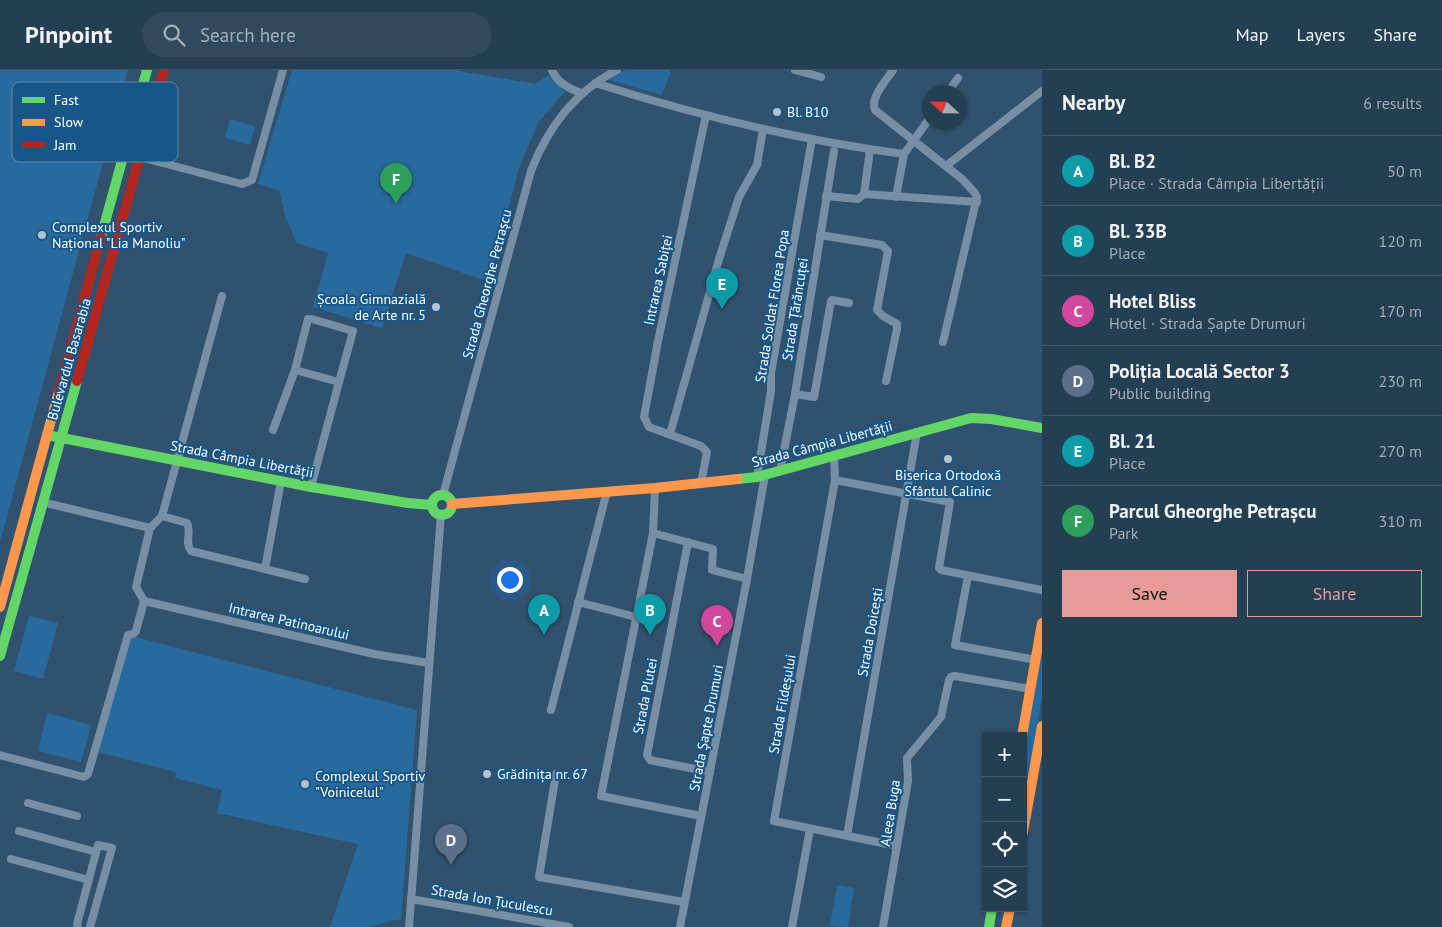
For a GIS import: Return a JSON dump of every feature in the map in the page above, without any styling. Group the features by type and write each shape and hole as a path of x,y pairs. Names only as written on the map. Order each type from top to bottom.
{"main road":[{"name":"Bulevardul Basarabia","path":"0,607 122,162"},
{"name":"Bulevardul Basarabia","path":"0,656 139,162"},
{"name":"Strada Câmpia Libertății","path":"452,504 655,488 761,476 971,418 991,419 1042,428"},
{"name":"Strada Câmpia Libertății","path":"47,435 311,487 408,503 432,505"},
{"path":"443,495 449,498 452,504 450,510 441,514 436,512 432,505 435,498 443,495"},
{"path":"1023,732 1042,623"},
{"path":"1025,822 1042,726"},
{"path":"989,927 991,912"},
{"path":"1006,927 1009,912"}],"street":[{"path":"159,162 242,184 248,183 252,180 283,70"},
{"path":"552,70 558,80 565,86 582,93"},
{"name":"Strada Gheorghe Petrașcu","path":"443,495 530,171 544,141 562,114 582,93 617,70"},
{"path":"795,70 821,77"},
{"path":"893,70 874,99 873,105 875,110 946,166 975,193 977,202 943,342"},
{"path":"953,85 958,78"},
{"path":"595,83 662,105 763,129 870,150 904,154"},
{"path":"946,166 1042,91"},
{"name":"Intrarea Sabiței","path":"700,483 708,452 701,446 649,428 644,417 658,340 706,115"},
{"path":"670,434 719,259 739,197 758,165 763,129"},
{"path":"896,197 904,154 922,130"},
{"name":"Strada Soldat Florea Popa","path":"761,476 771,391 771,374 812,139"},
{"name":"Strada Țărăncuței","path":"780,471 795,394 834,150"},
{"path":"826,196 858,199 864,194 870,150"},
{"path":"864,194 977,202"},
{"path":"820,235 882,245 888,251 877,310 897,324 897,328 886,381"},
{"path":"0,756 86,776 128,635 136,631 144,601 136,587 150,528 162,516 222,296"},
{"path":"795,394 814,397 831,301 849,303"},
{"path":"273,430 295,370 308,319 353,331 311,487"},
{"path":"295,370 340,382"},
{"name":"Strada Doicești","path":"847,836 907,494 916,432"},
{"name":"Strada Fildeșului","path":"810,829 774,821 835,480 834,456"},
{"name":"Strada Șapte Drumuri","path":"680,927 747,579 761,476"},
{"path":"835,480 950,502 939,568 943,572 1042,590"},
{"path":"265,569 282,481"},
{"path":"655,488 652,533 602,796 701,816"},
{"path":"550,710 607,491"},
{"path":"42,502 150,528"},
{"path":"409,927 441,514"},
{"path":"162,516 187,523 189,526 188,547 190,551 305,579"},
{"path":"652,533 713,549 712,570 747,579"},
{"name":"Strada Plutei","path":"688,542 647,755 650,760 710,772"},
{"path":"968,576 955,645 1036,660"},
{"name":"Intrarea Patinoarului","path":"144,601 374,654 429,663"},
{"path":"578,602 636,617"},
{"name":"Aleea Buga","path":"883,927 908,781 907,758 941,717 947,684 951,677 956,676 1031,689"},
{"path":"556,774 539,877 684,902"},
{"path":"28,803 77,816"},
{"path":"792,927 810,829 897,846"},
{"path":"19,831 96,852"},
{"path":"78,927 77,924 98,845 112,848 90,927"},
{"path":"11,859 88,880"},
{"name":"Strada Ion Țuculescu","path":"411,899 569,927"},
{"path":"520,927 522,918"}],"shaded area":[{"name":"Complexul Sportiv Național \"Lia Manoliu\"","path":"0,70 128,70 125,82 12,82 12,162 103,162 0,542"},
{"path":"292,70 453,70 536,84 548,75 565,92 539,121 519,168 489,282 406,253 382,328 313,307 328,253 297,243 285,217 280,191 258,184"},
{"path":"626,70 671,70 662,95 609,80"},
{"path":"230,119 255,126 250,145 225,138"},
{"path":"29,616 58,623 43,679 14,671"},
{"name":"Complexul Sportiv \"Voinicelul\"","path":"131,636 417,710 401,919 370,927 330,927 358,844 217,813 222,790 175,778 176,772 98,752"},
{"path":"1042,649 1042,697 1027,780 1027,733"},
{"path":"47,713 91,725 81,762 38,751"},
{"path":"837,885 854,888 848,927 830,926"}],"traffic: fast":[{"path":"144,82 147,70"},
{"path":"101,237 122,162"},
{"path":"0,656 77,381"},
{"path":"738,479 757,477 971,418 991,419 1042,428"},
{"path":"47,435 311,487 408,503 432,505"},
{"path":"442,495 449,498 452,505 449,512 442,515 435,512 432,505 435,498 442,495"},
{"path":"989,927 991,912"}],"traffic: slow":[{"path":"0,607 59,391"},
{"path":"452,504 655,488 738,479"},
{"path":"1023,732 1042,623"},
{"path":"1025,822 1042,726"},
{"path":"1006,927 1009,912"}],"traffic: jam":[{"path":"161,82 164,70"},
{"path":"77,381 138,162"},
{"path":"59,391 101,237"}],"place":[{"name":"Bl. B10","path":"777,112"},
{"name":"Parcul Gheorghe Petrașcu","path":"396,204"},
{"name":"Complexul Sportiv Național \"Lia Manoliu\"","path":"42,235"},
{"name":"Școala Gimnazială de Arte nr. 5","path":"436,307"},
{"name":"Bl. 21","path":"722,309"},
{"name":"Biserica Ortodoxă Sfântul Calinic","path":"948,459"},
{"name":"Bl. B2","path":"544,635"},
{"name":"Bl. 33B","path":"650,635"},
{"name":"Hotel Bliss","path":"717,646"},
{"name":"Grădinița nr. 67","path":"487,774"},
{"name":"Complexul Sportiv \"Voinicelul\"","path":"305,784"},
{"name":"Poliția Locală Sector 3","path":"451,865"}]}
